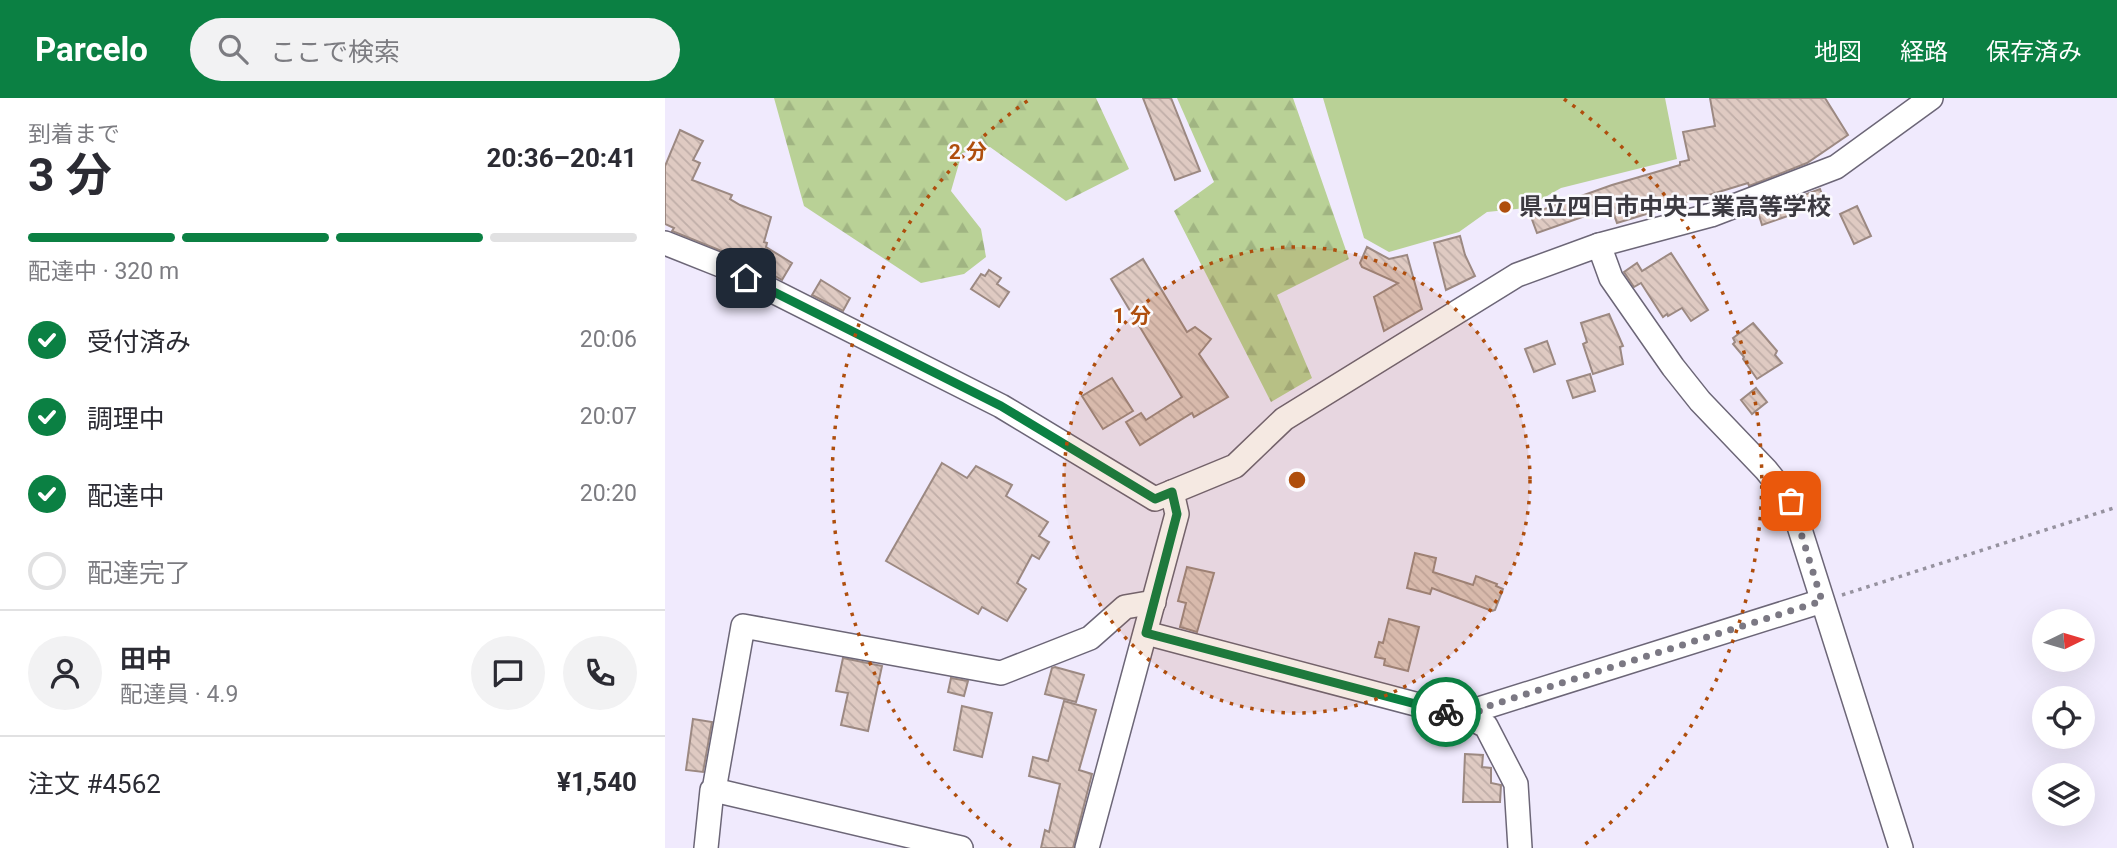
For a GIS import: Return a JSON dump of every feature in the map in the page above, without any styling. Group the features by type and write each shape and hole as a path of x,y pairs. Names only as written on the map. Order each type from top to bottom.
{"street":[{"path":"665,243 723,266 1001,406 1155,499 1235,466 1284,419 1517,275 1599,245 1711,215 1836,167 1931,98"},
{"path":"1599,245 1611,278 1673,367 1700,401 1766,470 1791,501 1901,848"},
{"path":"1087,848 1177,514 1172,492"},
{"path":"1472,719 1482,708 1822,601"},
{"path":"706,848 712,790 743,626 1001,673 1090,638 1125,607 1154,602"},
{"path":"1146,633 1472,719 1486,726 1516,783 1520,848"},
{"path":"714,790 961,848"}],"path":[{"path":"1822,601 2117,507"}],"green space":[{"path":"774,98 1096,98 1129,169 1066,201 990,147 962,153 951,191 981,229 986,257 964,274 921,283 804,206"},
{"path":"1177,98 1293,98 1349,259 1277,295 1312,378 1271,402 1174,211 1214,182"},
{"path":"1323,98 1665,98 1677,159 1561,188 1526,208 1487,212 1459,232 1389,252 1364,238"}],"building":[{"path":"1143,98 1171,98 1200,171 1175,180"},
{"path":"1710,98 1825,98 1848,135 1807,163 1749,186 1748,183 1617,223 1613,212 1606,214 1605,209 1537,233 1530,214 1689,160 1683,132 1715,126"},
{"path":"680,130 703,141 693,160 700,163 692,180 732,195 730,199 740,205 771,217 764,242 767,243 766,247 792,263 782,280 754,264 672,231 674,228 665,224 665,166"},
{"path":"1820,189 1825,203 1762,225 1758,212"},
{"path":"1857,206 1871,236 1854,244 1840,214"},
{"path":"1460,236 1475,276 1446,290 1434,243"},
{"path":"1367,247 1389,259 1407,255 1422,309 1384,331 1374,297 1398,283 1362,267 1360,263"},
{"path":"1671,253 1708,310 1691,321 1682,308 1663,317 1641,283 1634,287 1624,272 1637,263 1642,271"},
{"path":"1143,259 1187,332 1195,327 1211,339 1199,354 1228,397 1194,417 1192,413 1140,445 1126,422 1141,413 1146,420 1182,397 1111,279"},
{"path":"989,270 1001,278 997,284 1009,292 999,307 971,289 981,274 985,276"},
{"path":"821,280 850,298 843,311 812,295"},
{"path":"1609,314 1623,346 1620,347 1623,364 1593,374 1583,344 1587,342 1581,323"},
{"path":"1753,323 1777,351 1775,355 1782,363 1757,379 1733,344 1733,338"},
{"path":"1547,341 1555,364 1534,372 1525,349"},
{"path":"1590,374 1595,391 1573,398 1567,381"},
{"path":"1112,378 1133,411 1103,429 1082,396"},
{"path":"1756,388 1767,402 1752,414 1741,400"},
{"path":"942,463 967,478 976,466 1012,485 1006,496 1048,522 1039,536 1049,542 1039,559 1032,555 1017,583 1026,589 1007,621 982,607 978,614 886,561"},
{"path":"1415,553 1436,558 1433,572 1473,585 1476,576 1497,584 1496,586 1503,589 1495,610 1432,588 1430,594 1407,588"},
{"path":"1187,567 1214,573 1197,632 1180,627 1186,603 1178,601"},
{"path":"1389,619 1419,627 1408,671 1384,665 1385,659 1375,657 1379,642 1383,643"},
{"path":"843,658 882,666 868,731 841,725 848,693 836,691"},
{"path":"1052,668 1084,675 1076,702 1045,694"},
{"path":"951,678 968,681 964,696 948,692"},
{"path":"1064,701 1096,710 1079,770 1092,774 1073,848 1041,848 1045,830 1049,832 1060,784 1029,776 1033,757 1048,761"},
{"path":"962,706 992,713 982,757 954,750"},
{"path":"693,719 712,722 703,772 686,770"},
{"path":"1465,754 1483,755 1482,767 1491,768 1491,783 1501,785 1500,802 1463,802"}],"way so far":[{"path":"1446,712 1472,719 1482,708 1822,601 1791,501"}],"place":[{"name":"県立四日市中央工業高等学校","path":"1505,207"}],"route":[{"path":"746,278 1001,406 1155,499 1172,492 1177,514 1146,633 1446,712"}]}
